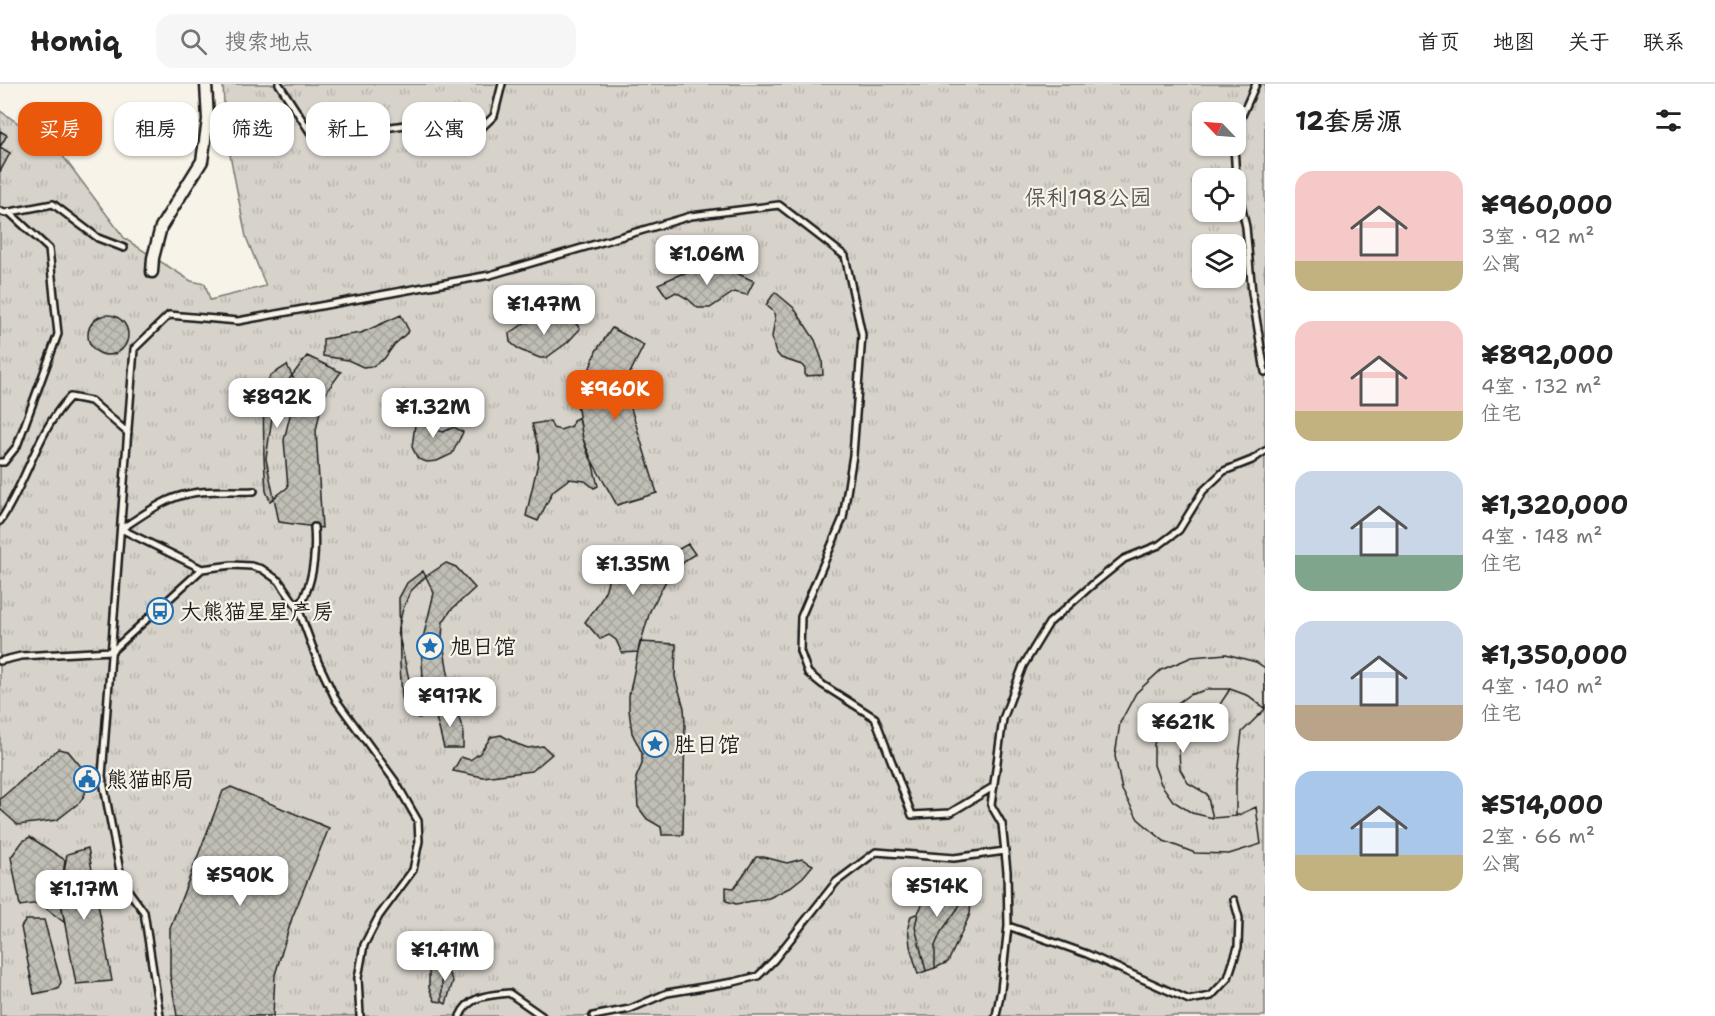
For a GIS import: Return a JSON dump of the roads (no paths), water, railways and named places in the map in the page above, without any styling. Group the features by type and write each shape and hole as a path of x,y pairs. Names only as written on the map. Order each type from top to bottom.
{"street":[{"path":"152,272 160,226 202,161 208,120 206,84"}],"lane":[{"path":"279,84 310,132 350,133 412,123 473,136 494,116 502,84"},
{"path":"1246,106 1256,84"},
{"path":"0,211 5,213 53,204 98,238 124,248"},
{"path":"160,1016 144,912 122,882 102,776 134,350 169,315 238,321 490,274 691,216 779,205 844,256 862,335 853,455 843,518 801,617 800,651 808,673 875,718 912,815 950,813 993,788"},
{"path":"0,462 4,462 17,447 58,334 49,249 9,212"},
{"path":"1245,222 1252,293 1265,372"},
{"path":"0,521 11,506 56,411 69,397 91,401 128,433"},
{"path":"996,1016 1008,926 1007,871 1002,824 991,805 1003,719 1023,666 1050,623 1092,585 1124,559 1159,545 1179,530 1203,491 1224,471 1252,460 1265,451"},
{"path":"121,529 155,508 186,494 254,491"},
{"path":"297,608 310,579 315,544 314,527"},
{"path":"121,529 201,569 232,565 250,566 262,569 279,581 297,608 336,700 395,781 418,820 419,841 413,870 379,916 364,945 358,978 360,1016"},
{"path":"0,661 21,656 112,651 201,569"},
{"path":"593,1016 630,1009 667,993 758,976 774,960 836,882 876,852 954,858 1005,851"},
{"path":"1008,926 1087,954 1189,1000 1211,996 1228,978 1238,947 1239,918 1234,900"},
{"path":"460,1016 464,1008 479,996 509,993 542,1016"}],"place":[{"name":"大熊猫星星产房","path":"160,611"},
{"name":"旭日馆","path":"430,646"},
{"name":"胜日馆","path":"655,744"},
{"name":"熊猫邮局","path":"87,779"}],"park label":[{"name":"保利198公园","path":"1088,197"}]}
